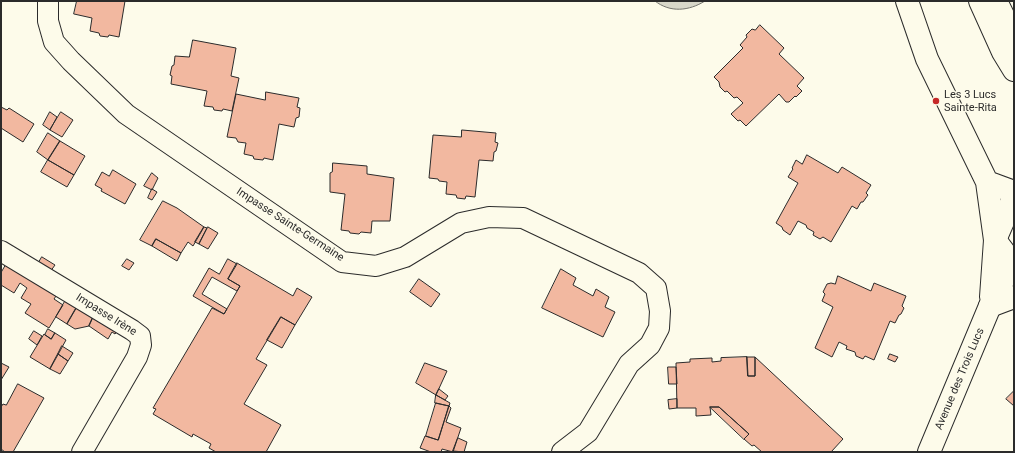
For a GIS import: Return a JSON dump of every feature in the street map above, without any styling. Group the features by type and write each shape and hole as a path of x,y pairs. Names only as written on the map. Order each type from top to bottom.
{"main road":[{"path":"906,1 927,59 986,182 995,240 1014,263"},
{"path":"980,1 1014,70"},
{"path":"996,1 1014,38"},
{"path":"986,182 1014,192"},
{"name":"Avenue des Trois Lucs","path":"990,306 995,240 1014,196"},
{"name":"Avenue des Trois Lucs","path":"929,452 990,306 1014,263"},
{"path":"990,306 1014,297"}],"street":[{"name":"Impasse Sainte-Germaine","path":"48,1 48,21 54,42 71,62 126,114 342,262 376,266 405,257 461,223 489,217 523,218 639,273 656,288 660,311 659,328 650,345 629,364 588,432 562,452"},
{"name":"Impasse Irène","path":"1,251 140,336 141,345 137,357 82,452"}],"shaded area":[{"path":"655,1 705,1 686,9 673,9 661,5"}],"building":[{"path":"77,1 125,1 119,37 109,35 108,37 100,36 99,33 90,31 92,18 74,14"},
{"path":"760,25 784,48 779,54 804,78 797,86 802,91 796,97 795,96 789,102 786,102 779,94 746,126 731,114 743,103 737,97 734,98 727,91 725,92 714,77 743,48 740,45 747,37 746,35 752,29 755,30"},
{"path":"193,40 236,48 231,76 239,78 232,111 223,109 222,111 214,110 213,107 204,106 207,91 171,84 172,76 170,75 172,66 174,65 175,56 189,57"},
{"path":"266,92 299,98 297,107 300,108 299,117 296,118 294,127 279,124 273,160 264,158 263,160 254,159 253,156 244,154 246,143 238,142 236,138 227,137 236,94 265,100"},
{"path":"1,107 7,110 9,108 34,124 23,142 1,128"},
{"path":"50,112 57,117 50,130 43,125"},
{"path":"61,112 73,120 62,137 50,130"},
{"path":"462,130 496,133 495,142 498,143 496,151 494,152 493,161 479,160 475,197 466,196 465,199 457,198 456,195 446,194 447,182 429,178 433,135 461,137"},
{"path":"48,133 60,141 48,160 37,152"},
{"path":"60,141 85,156 74,175 48,160"},
{"path":"807,155 838,173 842,167 871,185 866,193 868,195 857,209 852,206 831,242 823,237 820,239 813,235 814,232 807,228 806,225 798,221 790,235 776,223 798,183 788,177 793,169 792,168 796,160 802,164"},
{"path":"48,160 74,175 67,187 41,172"},
{"path":"333,163 367,166 367,174 394,178 390,221 372,221 371,233 361,232 359,234 341,230 345,194 330,192 330,173 332,172"},
{"path":"113,170 136,184 125,204 101,191 102,189 95,185 102,172 109,176"},
{"path":"152,173 158,178 152,190 144,186"},
{"path":"152,189 157,192 152,200 148,198"},
{"path":"163,201 177,208 204,227 193,246 188,242 181,253 156,239 152,246 140,240"},
{"path":"204,227 207,228 199,244 195,242"},
{"path":"208,227 218,233 208,249 199,244"},
{"path":"156,239 181,253 177,261 152,246"},
{"path":"42,257 55,265 50,272 38,264"},
{"path":"127,259 134,263 129,270 122,266"},
{"path":"228,259 237,264 228,279 240,286 237,291 212,277 202,294 227,309 224,314 193,296 209,268 219,274"},
{"path":"7,263 58,293 54,299 63,305 49,328 25,313 31,304 21,298 27,288 20,283 14,293 1,285 1,273"},
{"path":"237,263 293,296 297,288 312,297 295,325 281,317 256,359 267,365 244,404 281,425 266,452 216,452 209,448 211,444 193,434 192,437 153,414 156,409 153,408 212,308 224,314 240,286 228,279"},
{"path":"561,269 576,278 573,285 593,296 596,289 609,297 605,307 615,312 603,337 542,308"},
{"path":"838,276 871,291 874,283 906,296 902,306 904,308 901,314 895,323 890,321 874,360 865,356 863,359 856,356 855,352 846,349 847,346 839,342 832,357 815,348 833,307 822,301 825,294 823,292 827,284 835,284"},
{"path":"419,279 440,294 431,307 410,292"},
{"path":"67,298 78,305 67,324 56,317"},
{"path":"78,305 94,315 89,326 75,329 67,324"},
{"path":"94,315 118,330 115,334 112,332 108,339 89,326"},
{"path":"281,317 295,325 282,348 267,340"},
{"path":"48,329 55,333 51,339 45,335"},
{"path":"34,331 42,336 37,345 29,339"},
{"path":"55,333 66,340 50,369 30,357 44,334 51,339"},
{"path":"62,346 73,353 68,361 58,354"},
{"path":"58,354 68,361 60,374 50,369"},
{"path":"890,354 898,357 895,362 888,359"},
{"path":"747,357 755,357 755,376 748,376"},
{"path":"747,357 748,376 755,376 755,357 843,439 831,452 762,452 744,439 749,434 719,407 710,407 711,415 696,416 696,408 677,408 676,363 690,362 690,359 712,358 712,362 721,361 721,358"},
{"path":"1,363 9,367 1,380"},
{"path":"425,363 447,371 436,395 416,383"},
{"path":"668,367 676,367 677,384 669,384"},
{"path":"18,384 44,398 13,452 5,452 1,449 1,407 3,404 6,405"},
{"path":"439,389 448,396 445,400 436,395"},
{"path":"1014,391 1014,406 1006,399"},
{"path":"436,395 450,403 449,406 435,403"},
{"path":"677,399 677,408 669,409 668,400"},
{"path":"436,403 449,406 438,440 426,436"},
{"path":"449,406 451,408 446,422 461,428 453,452 442,449 441,452 431,452 420,448 425,436 438,440"},
{"path":"710,407 719,407 749,434 744,439"},
{"path":"458,438 467,442 464,452 453,451"}],"place":[{"name":"Les 3 Lucs Sainte-Rita","path":"936,101"}]}
